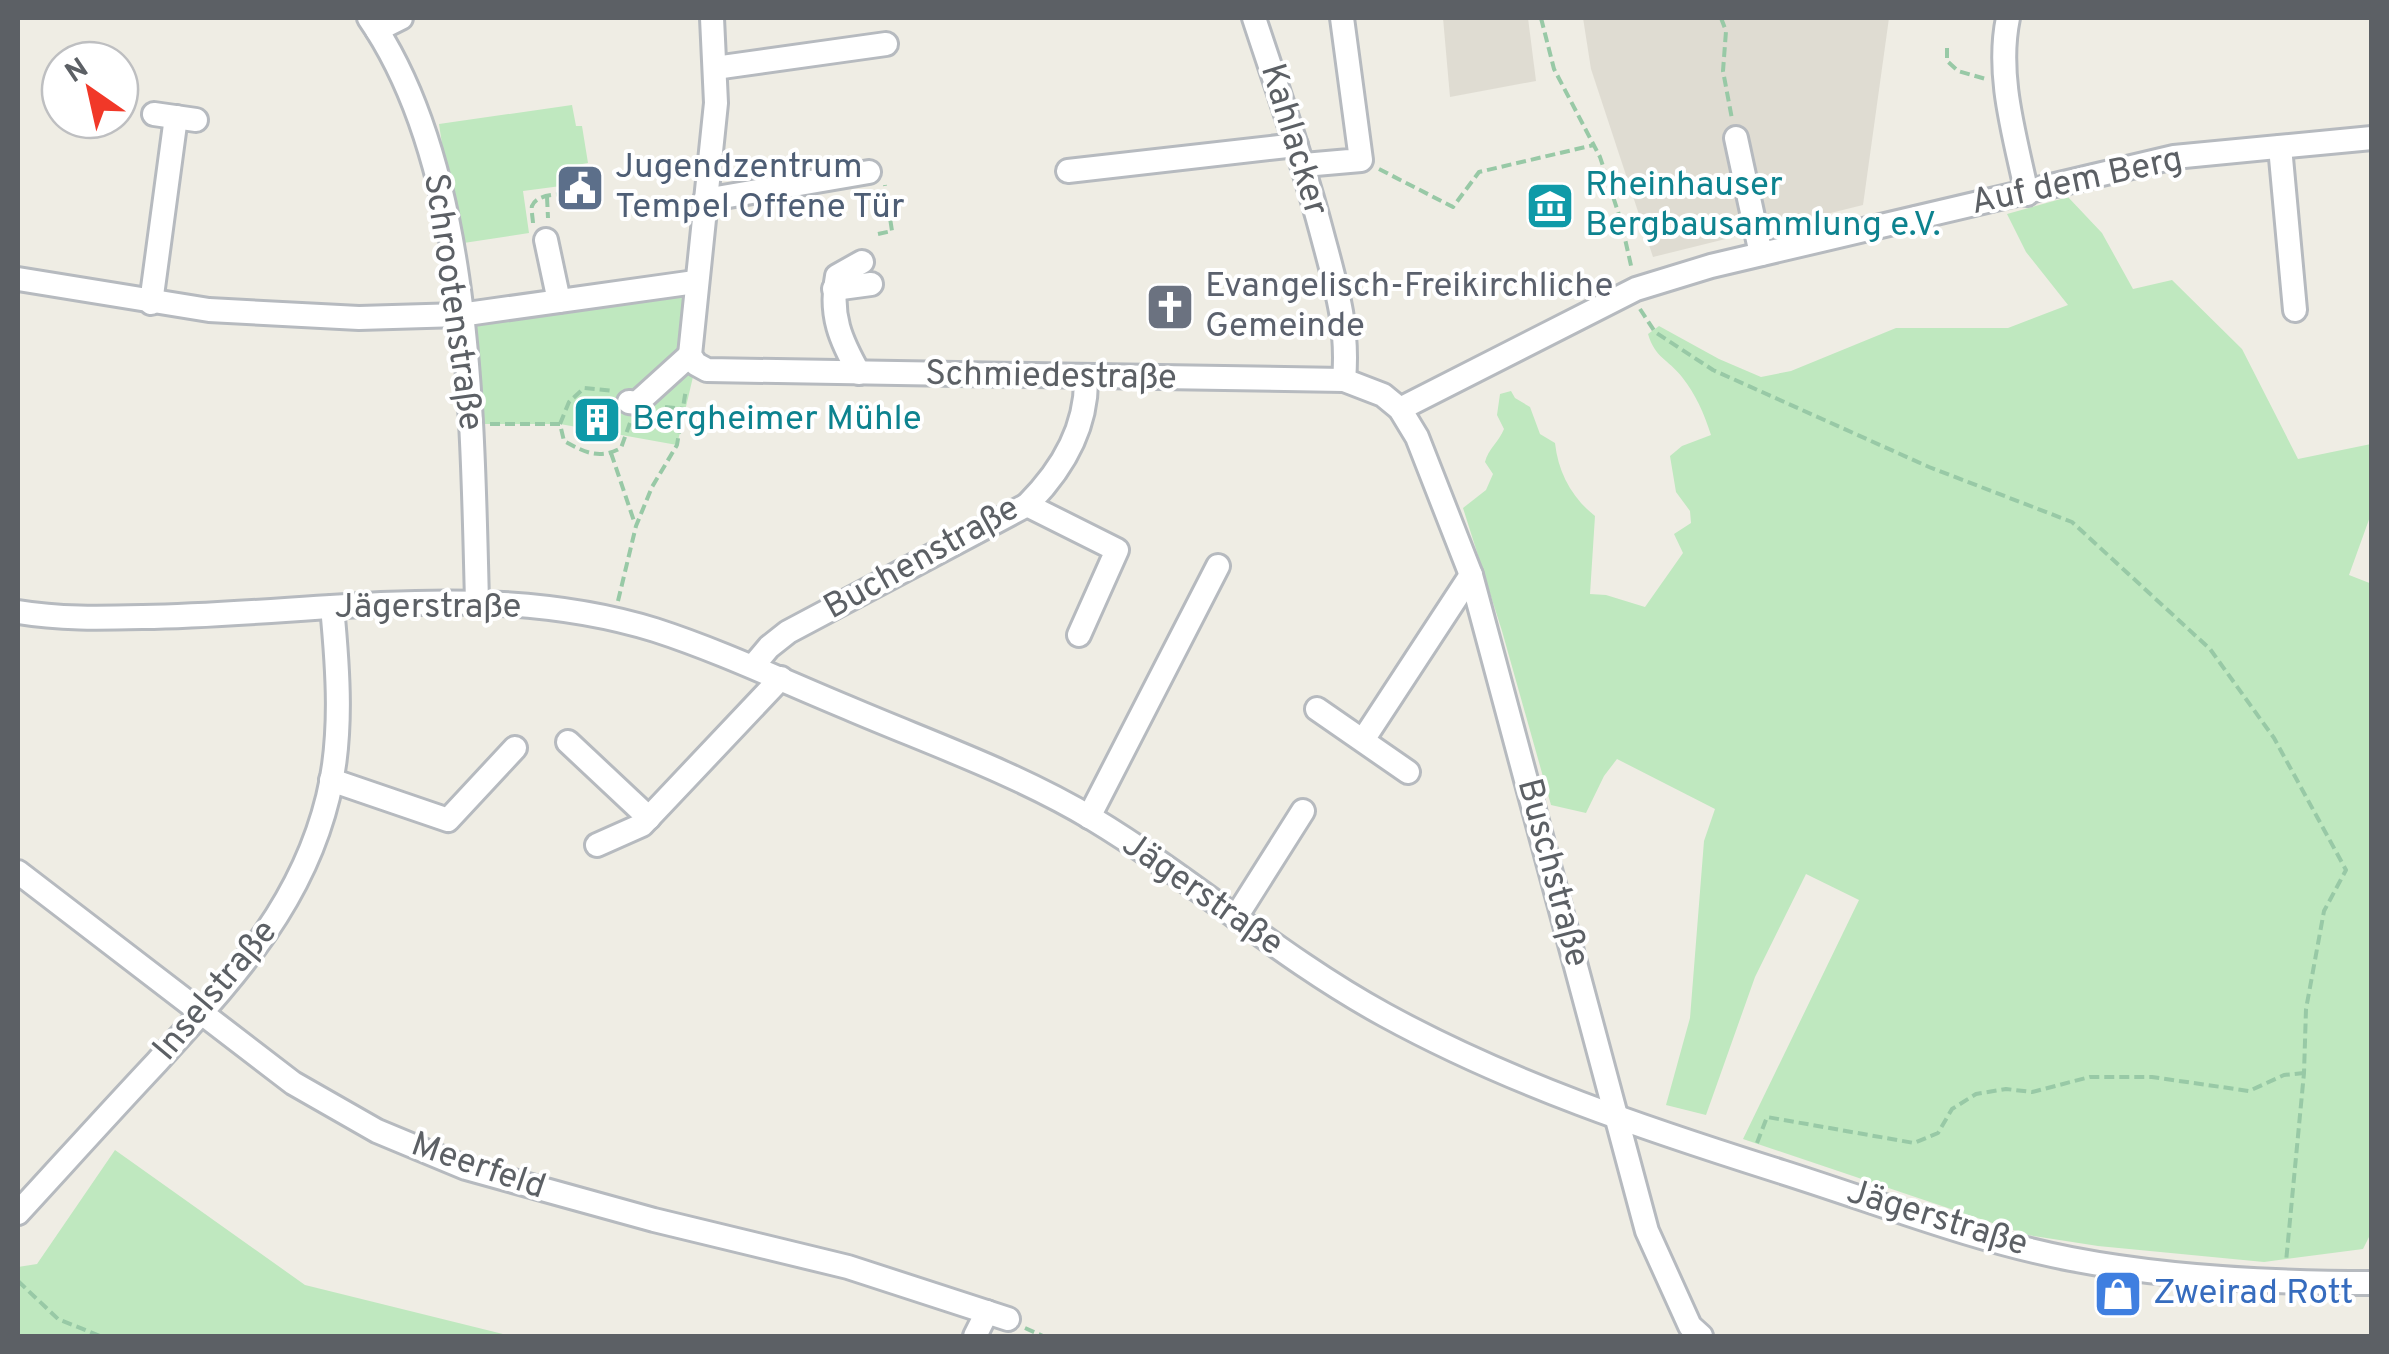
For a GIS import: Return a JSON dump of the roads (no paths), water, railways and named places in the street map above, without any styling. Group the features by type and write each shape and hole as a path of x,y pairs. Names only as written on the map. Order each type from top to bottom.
{"street":[{"path":"373,24 401,18"},
{"path":"629,402 637,403 693,360 695,282 716,102 712,18"},
{"name":"Kahlacker","path":"1254,18 1300,155 1344,315 1344,380"},
{"path":"1068,171 1300,155 1362,160 1342,18"},
{"path":"2008,18 2002,45 2027,194"},
{"name":"Schrootenstraße","path":"373,24 419,116 440,179 460,262 476,601"},
{"path":"715,68 886,44"},
{"path":"151,303 175,117"},
{"path":"1736,138 1762,254"},
{"name":"Auf dem Berg","path":"1400,409 1636,289 1762,254 2174,158 2372,138"},
{"path":"2280,147 2295,310"},
{"path":"705,200 877,178"},
{"path":"546,240 559,301"},
{"path":"859,374 836,326 834,289 836,276 866,273"},
{"path":"18,278 209,310 360,318 460,315 695,282"},
{"name":"Schmiedestraße","path":"693,360 707,370 1344,380 1382,395 1400,409"},
{"name":"Buchenstraße","path":"754,666 788,632 1026,505 1051,478 1078,432 1086,402 1086,378"},
{"name":"Buschstraße","path":"1400,409 1417,437 1471,575 1647,1231 1690,1326 1701,1336"},
{"path":"1026,505 1118,550 1079,635"},
{"path":"1089,816 1218,566"},
{"path":"1363,740 1471,575"},
{"name":"Jägerstraße","path":"18,612 58,618 190,617 402,602 476,601 584,612 650,628 754,666 1044,792 1089,816 1304,968 1386,1016 1518,1080 1619,1119 1970,1232 2070,1258 2284,1282 2372,1283"},
{"name":"Inselstraße","path":"18,1213 249,959 282,911 306,865 331,780 337,729 332,607"},
{"path":"597,845 642,825 781,678"},
{"path":"1317,709 1408,772"},
{"path":"568,742 649,818"},
{"path":"331,780 448,820 515,748"},
{"path":"1236,917 1303,812"},
{"name":"Meerfeld","path":"18,872 293,1083 378,1132 466,1168 654,1220 848,1267 997,1316 975,1336"}],"place":[{"name":"Jugendzentrum Tempel Offene Tür","path":"580,188"},
{"name":"Rheinhauser Bergbausammlung e.V.","path":"1550,206"},
{"name":"Evangelisch-Freikirchliche Gemeinde","path":"1170,307"},
{"name":"Bergheimer Mühle","path":"597,420"},
{"name":"Zweirad Rott","path":"2118,1294"}]}
